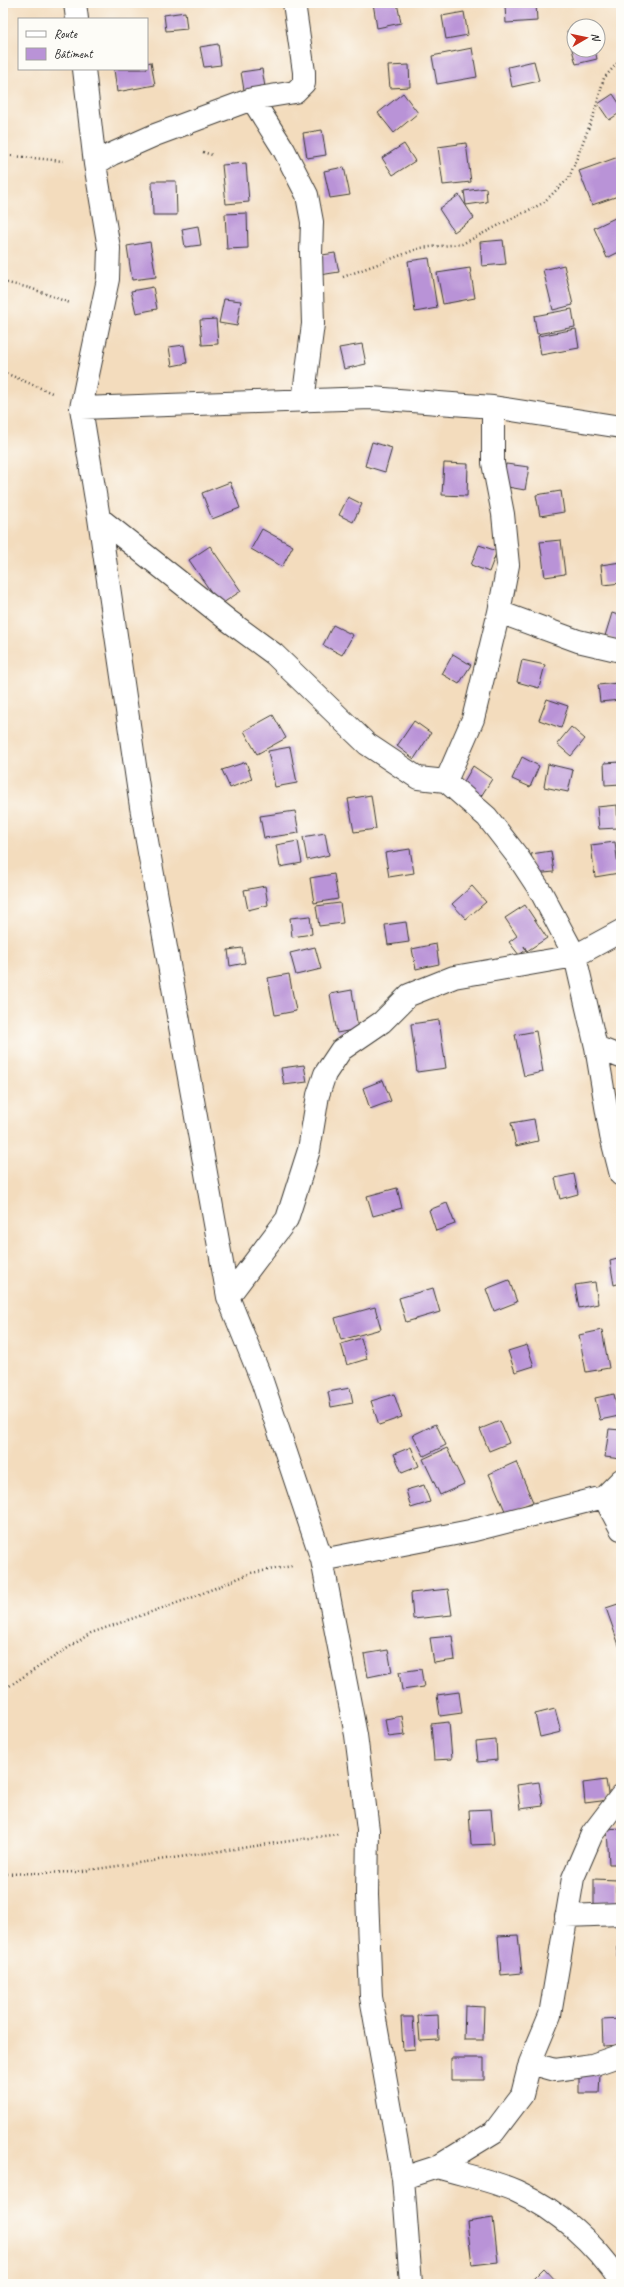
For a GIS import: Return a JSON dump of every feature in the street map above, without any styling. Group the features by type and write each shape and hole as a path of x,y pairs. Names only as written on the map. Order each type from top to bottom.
{"street":[{"path":"75,3 77,18"},
{"path":"95,164 112,154 154,135 252,99 295,92 304,83 304,72 294,3"},
{"path":"84,70 95,164 110,248 108,279 99,313 81,408 99,518 141,807 228,1297 262,1381 322,1560 356,1735 368,1830 366,1895 371,1997 403,2178 411,2284"},
{"path":"252,99 284,150 307,195 312,222 313,330 303,401"},
{"path":"81,408 371,398 493,407 621,427"},
{"path":"446,781 473,719 500,612 508,565 503,514 493,462 493,407"},
{"path":"99,518 229,621 274,654 367,744 418,778 446,781 486,817 518,857 541,892 575,956 596,1048 611,1136 621,1175"},
{"path":"500,612 578,641 621,651"},
{"path":"228,1297 287,1220 309,1150 318,1094 325,1074 341,1050 382,1022 409,995 454,977 575,956 621,931"},
{"path":"596,1048 621,1057"},
{"path":"322,1560 470,1531 612,1495 621,1480"},
{"path":"612,1495 621,1529"},
{"path":"403,2178 437,2168 494,2132 522,2095 530,2063 550,2015 573,1878 592,1834 621,1796"},
{"path":"566,1916 621,1914"},
{"path":"530,2063 555,2070 592,2065 621,2055"},
{"path":"437,2168 515,2190 545,2206 612,2257 621,2282"}],"path":[{"path":"312,289 420,248 462,244 543,203 569,178 594,114 604,78 621,59"},
{"path":"3,155 95,164"},
{"path":"3,282 30,288 99,313"},
{"path":"3,372 44,388 81,408"},
{"path":"3,1690 91,1633 191,1598 251,1573 322,1560"},
{"path":"3,1874 76,1872 368,1830"}],"building":[{"path":"373,3 397,3 401,23 377,28"},
{"path":"536,3 537,21 506,23 505,5"},
{"path":"185,12 187,29 166,31 164,15"},
{"path":"464,12 468,35 446,39 442,16"},
{"path":"218,44 221,65 204,67 200,47"},
{"path":"472,48 477,77 437,84 432,56"},
{"path":"574,58 597,58 597,59 576,64"},
{"path":"534,61 539,81 512,87 508,67"},
{"path":"151,62 155,85 117,92 114,70 148,70 148,63"},
{"path":"409,65 410,87 390,88 388,66"},
{"path":"262,69 265,87 244,90 241,72"},
{"path":"403,93 418,113 394,133 378,113"},
{"path":"613,94 621,106 621,112 609,120 598,104"},
{"path":"322,130 326,155 307,158 303,133"},
{"path":"466,143 471,182 443,185 438,147"},
{"path":"404,144 415,161 393,175 382,158"},
{"path":"621,156 621,195 592,205 579,171"},
{"path":"246,163 249,202 226,204 222,165"},
{"path":"344,167 350,195 330,198 324,171"},
{"path":"152,181 176,181 177,215 153,215"},
{"path":"486,188 487,202 466,205 464,191"},
{"path":"459,195 474,218 454,232 439,209"},
{"path":"247,213 248,248 227,249 225,214"},
{"path":"617,217 621,226 621,251 607,258 594,228"},
{"path":"198,226 201,245 185,247 182,229"},
{"path":"503,240 506,264 482,266 480,242"},
{"path":"150,242 156,277 132,280 127,246"},
{"path":"335,253 339,272 320,275 316,256"},
{"path":"429,258 437,308 415,312 408,261"},
{"path":"564,265 573,305 553,310 543,270"},
{"path":"470,268 475,298 443,304 437,273"},
{"path":"153,287 157,309 136,313 131,291"},
{"path":"224,299 241,301 237,326 219,323"},
{"path":"572,309 575,327 537,334 534,316"},
{"path":"216,319 218,344 202,345 200,320"},
{"path":"576,329 579,348 541,355 538,336"},
{"path":"362,344 366,364 344,369 339,348"},
{"path":"184,345 187,363 172,366 169,347"},
{"path":"372,442 392,448 385,472 365,466"},
{"path":"444,463 468,464 467,496 442,495"},
{"path":"506,464 529,467 525,490 502,486"},
{"path":"230,482 240,508 212,519 202,493"},
{"path":"561,491 564,512 540,516 536,495"},
{"path":"348,497 362,504 353,522 339,515"},
{"path":"262,529 293,546 282,567 251,549"},
{"path":"561,540 565,574 545,577 540,542"},
{"path":"479,545 497,551 489,572 471,565"},
{"path":"210,546 241,591 220,605 189,560"},
{"path":"621,562 621,583 603,585 601,565"},
{"path":"612,613 621,616 621,641 605,636"},
{"path":"333,625 353,635 342,655 323,645"},
{"path":"453,654 471,665 459,684 442,674"},
{"path":"522,660 545,665 539,688 517,682"},
{"path":"618,683 620,700 600,702 598,685"},
{"path":"547,699 568,706 561,728 539,720"},
{"path":"273,715 286,738 257,754 244,731"},
{"path":"414,721 431,733 414,759 397,746"},
{"path":"571,727 585,739 571,756 557,744"},
{"path":"290,747 297,783 275,787 268,751"},
{"path":"522,757 539,766 530,787 512,779"},
{"path":"246,762 252,779 230,788 222,770"},
{"path":"621,762 621,784 605,785 604,763"},
{"path":"548,764 573,770 568,792 544,787"},
{"path":"473,766 492,779 478,801 459,790"},
{"path":"371,795 376,829 354,832 348,799"},
{"path":"617,805 618,828 599,829 597,807"},
{"path":"295,811 299,833 264,838 260,816"},
{"path":"325,833 329,855 307,860 303,837"},
{"path":"298,841 302,863 280,867 276,845"},
{"path":"615,842 619,873 595,877 591,845"},
{"path":"410,849 414,873 389,877 385,853"},
{"path":"551,851 554,872 534,874 531,854"},
{"path":"334,874 338,899 314,903 310,878"},
{"path":"265,886 268,905 248,910 244,890"},
{"path":"472,886 486,902 466,919 452,904"},
{"path":"340,903 343,923 319,926 316,906"},
{"path":"525,905 547,938 527,951 524,946 526,950 519,955 509,942 517,936 505,918"},
{"path":"310,916 312,934 292,937 290,918"},
{"path":"406,922 409,942 388,945 385,925"},
{"path":"436,944 439,964 416,969 412,949"},
{"path":"315,947 321,969 296,975 290,953"},
{"path":"242,948 245,963 230,966 228,950"},
{"path":"289,974 296,1011 275,1015 268,978"},
{"path":"352,990 358,1029 337,1033 330,994"},
{"path":"439,1020 446,1068 417,1072 411,1024"},
{"path":"536,1031 543,1072 524,1076 515,1035"},
{"path":"304,1065 307,1082 284,1085 281,1068"},
{"path":"383,1080 391,1101 370,1109 363,1088"},
{"path":"534,1119 538,1141 516,1146 511,1123"},
{"path":"574,1174 578,1194 560,1199 555,1178"},
{"path":"397,1188 402,1208 373,1216 367,1196"},
{"path":"447,1203 455,1224 436,1231 429,1210"},
{"path":"621,1258 621,1283 614,1285 610,1261"},
{"path":"509,1280 517,1302 494,1311 486,1289"},
{"path":"595,1282 598,1304 579,1308 575,1285"},
{"path":"433,1288 440,1312 406,1322 399,1298"},
{"path":"375,1307 381,1329 341,1340 335,1318"},
{"path":"602,1330 609,1368 586,1372 579,1335"},
{"path":"361,1338 367,1359 347,1365 341,1344"},
{"path":"527,1345 534,1366 515,1372 508,1351"},
{"path":"350,1388 353,1403 331,1407 328,1392"},
{"path":"394,1394 402,1417 379,1425 371,1401"},
{"path":"614,1394 619,1416 600,1420 595,1398"},
{"path":"500,1421 509,1443 489,1451 480,1429"},
{"path":"436,1424 446,1445 424,1456 413,1435"},
{"path":"609,1429 621,1430 621,1459 605,1457"},
{"path":"411,1447 419,1466 402,1473 394,1454"},
{"path":"447,1448 464,1484 440,1495 423,1459"},
{"path":"516,1462 533,1502 506,1513 489,1474"},
{"path":"424,1485 430,1502 411,1508 406,1490"},
{"path":"448,1589 452,1615 413,1619 411,1593"},
{"path":"621,1603 621,1651 606,1608"},
{"path":"452,1636 455,1660 434,1663 430,1638"},
{"path":"388,1650 392,1672 368,1677 364,1654"},
{"path":"421,1669 424,1687 402,1690 399,1672"},
{"path":"459,1692 462,1713 440,1716 437,1695"},
{"path":"555,1709 561,1732 540,1737 535,1714"},
{"path":"402,1716 405,1735 388,1737 385,1719"},
{"path":"449,1722 452,1759 434,1760 431,1724"},
{"path":"496,1740 497,1760 478,1762 476,1742"},
{"path":"606,1780 609,1800 585,1803 583,1783"},
{"path":"539,1782 543,1806 520,1809 517,1785"},
{"path":"491,1809 494,1844 471,1845 469,1810"},
{"path":"621,1828 621,1864 609,1864 607,1829"},
{"path":"594,1879 617,1880 617,1906 594,1905"},
{"path":"518,1935 522,1973 501,1975 498,1936"},
{"path":"618,1935 621,1935 621,1956 617,1956"},
{"path":"465,2006 484,2007 483,2040 464,2040"},
{"path":"438,2015 439,2040 420,2041 418,2016"},
{"path":"401,2017 413,2017 415,2049 403,2050"},
{"path":"621,2019 621,2045 603,2046 602,2020"},
{"path":"451,2058 484,2058 484,2080 451,2080"},
{"path":"579,2073 600,2074 599,2093 579,2093"},
{"path":"493,2218 498,2262 472,2265 467,2222"},
{"path":"544,2268 559,2284 528,2284"}]}
